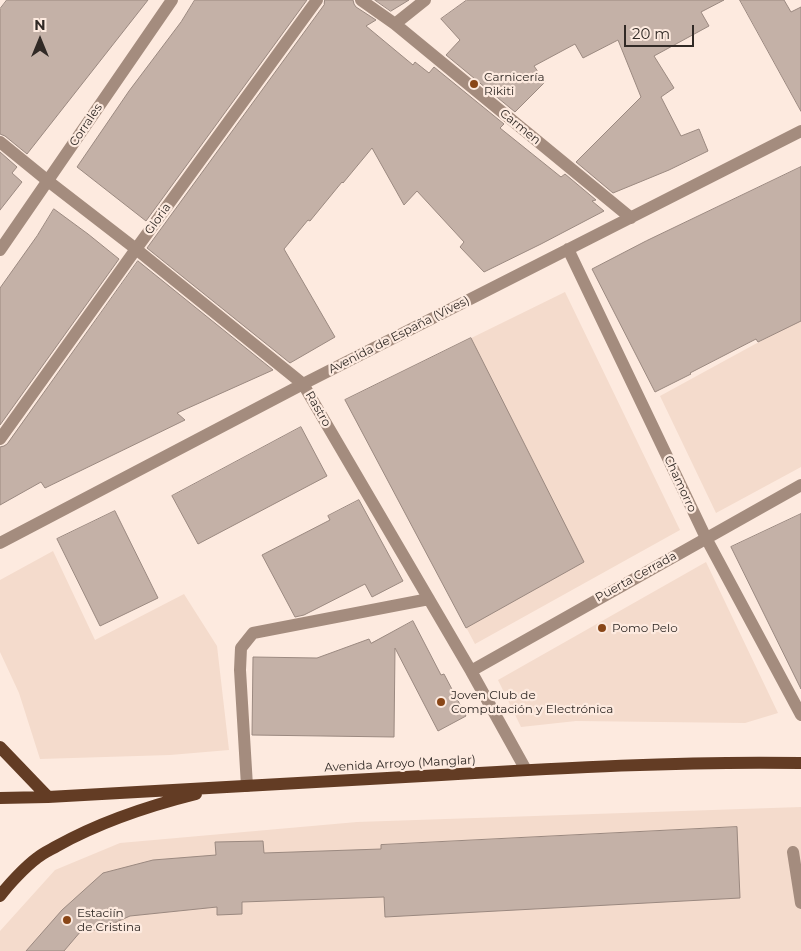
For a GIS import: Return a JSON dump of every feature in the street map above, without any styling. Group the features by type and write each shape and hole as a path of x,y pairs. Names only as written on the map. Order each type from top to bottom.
{"main road":[{"path":"0,748 48,797"},
{"name":"Avenida Arroyo (Manglar)","path":"0,798 48,797 526,770 749,762 801,763"},
{"path":"0,896 7,886 37,858 70,839 137,811 222,787"}],"street":[{"name":"Corrales","path":"0,250 172,0"},
{"name":"Gloria","path":"0,439 317,0"},
{"name":"Carmen","path":"361,0 395,24 631,218"},
{"path":"395,24 425,0"},
{"name":"Avenida de España (Vives)","path":"0,543 303,384 801,131"},
{"name":"Rastro","path":"0,142 303,384 471,671 526,770"},
{"name":"Chamorro","path":"568,249 706,538 801,715"},
{"name":"Puerta Cerrada","path":"471,671 801,485"},
{"path":"247,786 240,670 241,648 253,633 429,599"},
{"path":"793,852 801,903"}],"shaded area":[{"path":"565,292 680,530 475,644 345,400"},
{"path":"801,319 801,467 716,513 660,396"},
{"path":"53,551 95,640 184,594 217,646 229,750 170,755 40,759 19,693 0,652 0,580"},
{"path":"706,562 778,713 745,723 576,721 521,727 498,680"},
{"path":"801,807 801,951 0,951 0,931 55,870 120,843 357,822"}],"building":[{"path":"7,0 148,0 27,154 0,134 0,9"},
{"path":"195,0 307,0 146,221 77,167"},
{"path":"325,0 353,0 356,7 376,20 366,26 413,65 415,62 429,73 434,67 504,124 500,128 561,177 565,174 596,200 592,201 604,211 484,272 460,247 464,242 417,191 404,205 372,148 284,249 335,337 290,363 147,248 324,5"},
{"path":"375,0 409,0 391,11"},
{"path":"467,0 724,0 701,12 709,26 654,56 674,88 661,97 681,136 699,129 708,151 669,170 613,193 576,162 641,97 618,40 583,58 575,44 534,66 545,82 515,112 446,55 460,40 441,19"},
{"path":"740,0 784,0 791,12 801,7 801,111"},
{"path":"0,152 17,167 12,173 22,182 0,210"},
{"path":"801,167 801,321 758,342 756,339 655,392 592,269"},
{"path":"54,209 119,259 0,425 0,288"},
{"path":"138,261 273,370 177,413 185,420 45,488 41,482 0,505 0,447 7,444"},
{"path":"471,338 584,562 466,628 345,400"},
{"path":"301,427 327,476 198,544 172,496"},
{"path":"359,500 403,581 372,597 365,584 304,615 295,617 262,555 330,520 328,516"},
{"path":"115,511 158,598 100,626 57,539"},
{"path":"801,514 801,689 731,547"},
{"path":"413,621 441,675 444,674 466,716 438,731 395,648 394,737 252,735 253,657 317,658 369,639 371,643"},
{"path":"737,827 740,898 385,917 384,897 242,902 242,914 217,915 217,907 130,916 112,924 109,929 81,931 64,951 26,951 62,910 103,873 153,860 216,855 215,842 263,841 264,853 381,849 381,845"}],"place":[{"name":"Carnicería Rikiti","path":"474,84"},
{"name":"Pomo Pelo","path":"602,628"},
{"name":"Joven Club de Computación y Electrónica","path":"441,702"},
{"name":"Estaciín de Cristina","path":"67,920"}]}
